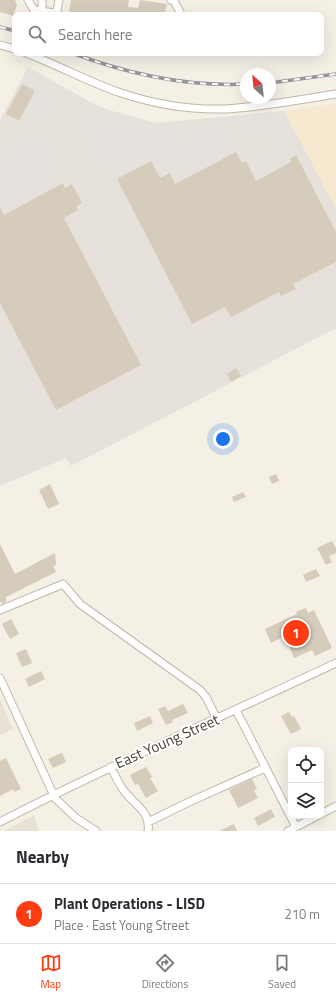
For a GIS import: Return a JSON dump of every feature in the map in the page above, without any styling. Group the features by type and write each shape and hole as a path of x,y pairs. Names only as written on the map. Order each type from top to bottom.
{"street":[{"path":"28,0 34,10 46,12"},
{"path":"42,0 42,11"},
{"path":"56,12 59,0"},
{"path":"171,0 174,0 180,12"},
{"path":"0,45 12,48"},
{"path":"33,56 120,93 151,102 185,107 218,109 242,108 336,94"},
{"path":"0,610 63,584 80,604 200,690 206,697 217,719"},
{"name":"East Young Street","path":"0,822 111,767 336,663"},
{"path":"0,678 53,795 72,816 96,831"},
{"path":"236,710 296,827"},
{"path":"111,767 122,789 144,812 148,822 148,831"},
{"path":"148,822 188,802 265,768"},
{"path":"324,812 336,806"},
{"path":"288,831 311,819"}],"shaded area":[{"path":"28,67 94,104 109,110 156,123 284,111 336,209 336,328 71,466 66,458 0,486 0,120"},
{"path":"28,70 40,76 34,88 23,82"},
{"path":"39,90 50,95 40,114 29,109"},
{"path":"336,103 336,210 284,111"},
{"path":"283,113 302,151 264,171 258,161 283,148 271,127 233,131 233,119"},
{"path":"92,115 186,134 214,120 233,152 202,168 153,159 114,180 83,120"},
{"path":"24,139 27,144 35,140 38,142 42,140 55,163 51,166 60,181 9,209 6,204 0,207 0,152"},
{"path":"0,700 13,729 0,735"},
{"path":"34,815 39,831 4,831"}],"building":[{"path":"0,0 15,0 17,5 14,12 12,12 12,16 0,12"},
{"path":"71,0 129,0 128,7 138,8 140,0 167,4 165,12 69,11"},
{"path":"22,84 35,91 19,121 6,114"},
{"path":"236,152 242,163 246,161 256,181 291,162 290,159 296,155 336,232 336,262 293,284 296,289 281,296 279,292 231,317 225,307 192,324 117,179 151,161 160,178 170,173 175,184"},
{"path":"63,183 65,188 72,184 82,203 76,206 78,210 64,218 141,365 56,410 0,303 0,207 4,215"},
{"path":"236,368 241,376 231,382 227,374"},
{"path":"276,474 279,481 272,484 269,477"},
{"path":"50,484 59,504 48,509 39,490"},
{"path":"243,492 246,497 234,502 232,497"},
{"path":"332,541 336,548 336,553 329,556 332,562 326,565 317,548"},
{"path":"0,544 15,574 55,553 56,565 53,566 56,572 6,597 6,602 2,604 0,601"},
{"path":"316,569 320,576 306,582 303,575"},
{"path":"306,608 308,613 314,610 332,648 315,656 312,650 294,658 285,636 271,643 265,629 297,614 296,612"},
{"path":"11,619 19,634 10,639 2,624"},
{"path":"26,649 32,663 22,667 16,653"},
{"path":"41,671 45,679 29,687 25,679"},
{"path":"183,704 188,713 172,720 173,722 166,725 158,709 165,706 168,711"},
{"path":"289,712 292,717 294,716 301,729 291,734 281,716"},
{"path":"150,716 153,723 137,731 134,723"},
{"path":"62,753 66,762 53,768 48,759"},
{"path":"6,758 21,789 14,792 13,789 0,796 0,761"},
{"path":"146,767 152,777 150,778 158,791 146,798 138,784 135,785 130,775"},
{"path":"252,779 257,789 254,790 258,798 238,808 229,790"},
{"path":"271,809 275,817 258,826 254,818"},
{"path":"234,824 237,831 219,831"}],"railway":[{"path":"0,27 12,30"},
{"path":"81,56 114,67 158,78 201,83 240,84"},
{"path":"276,82 336,74"}],"place":[{"name":"Plant Operations - LISD","path":"296,633"}]}
